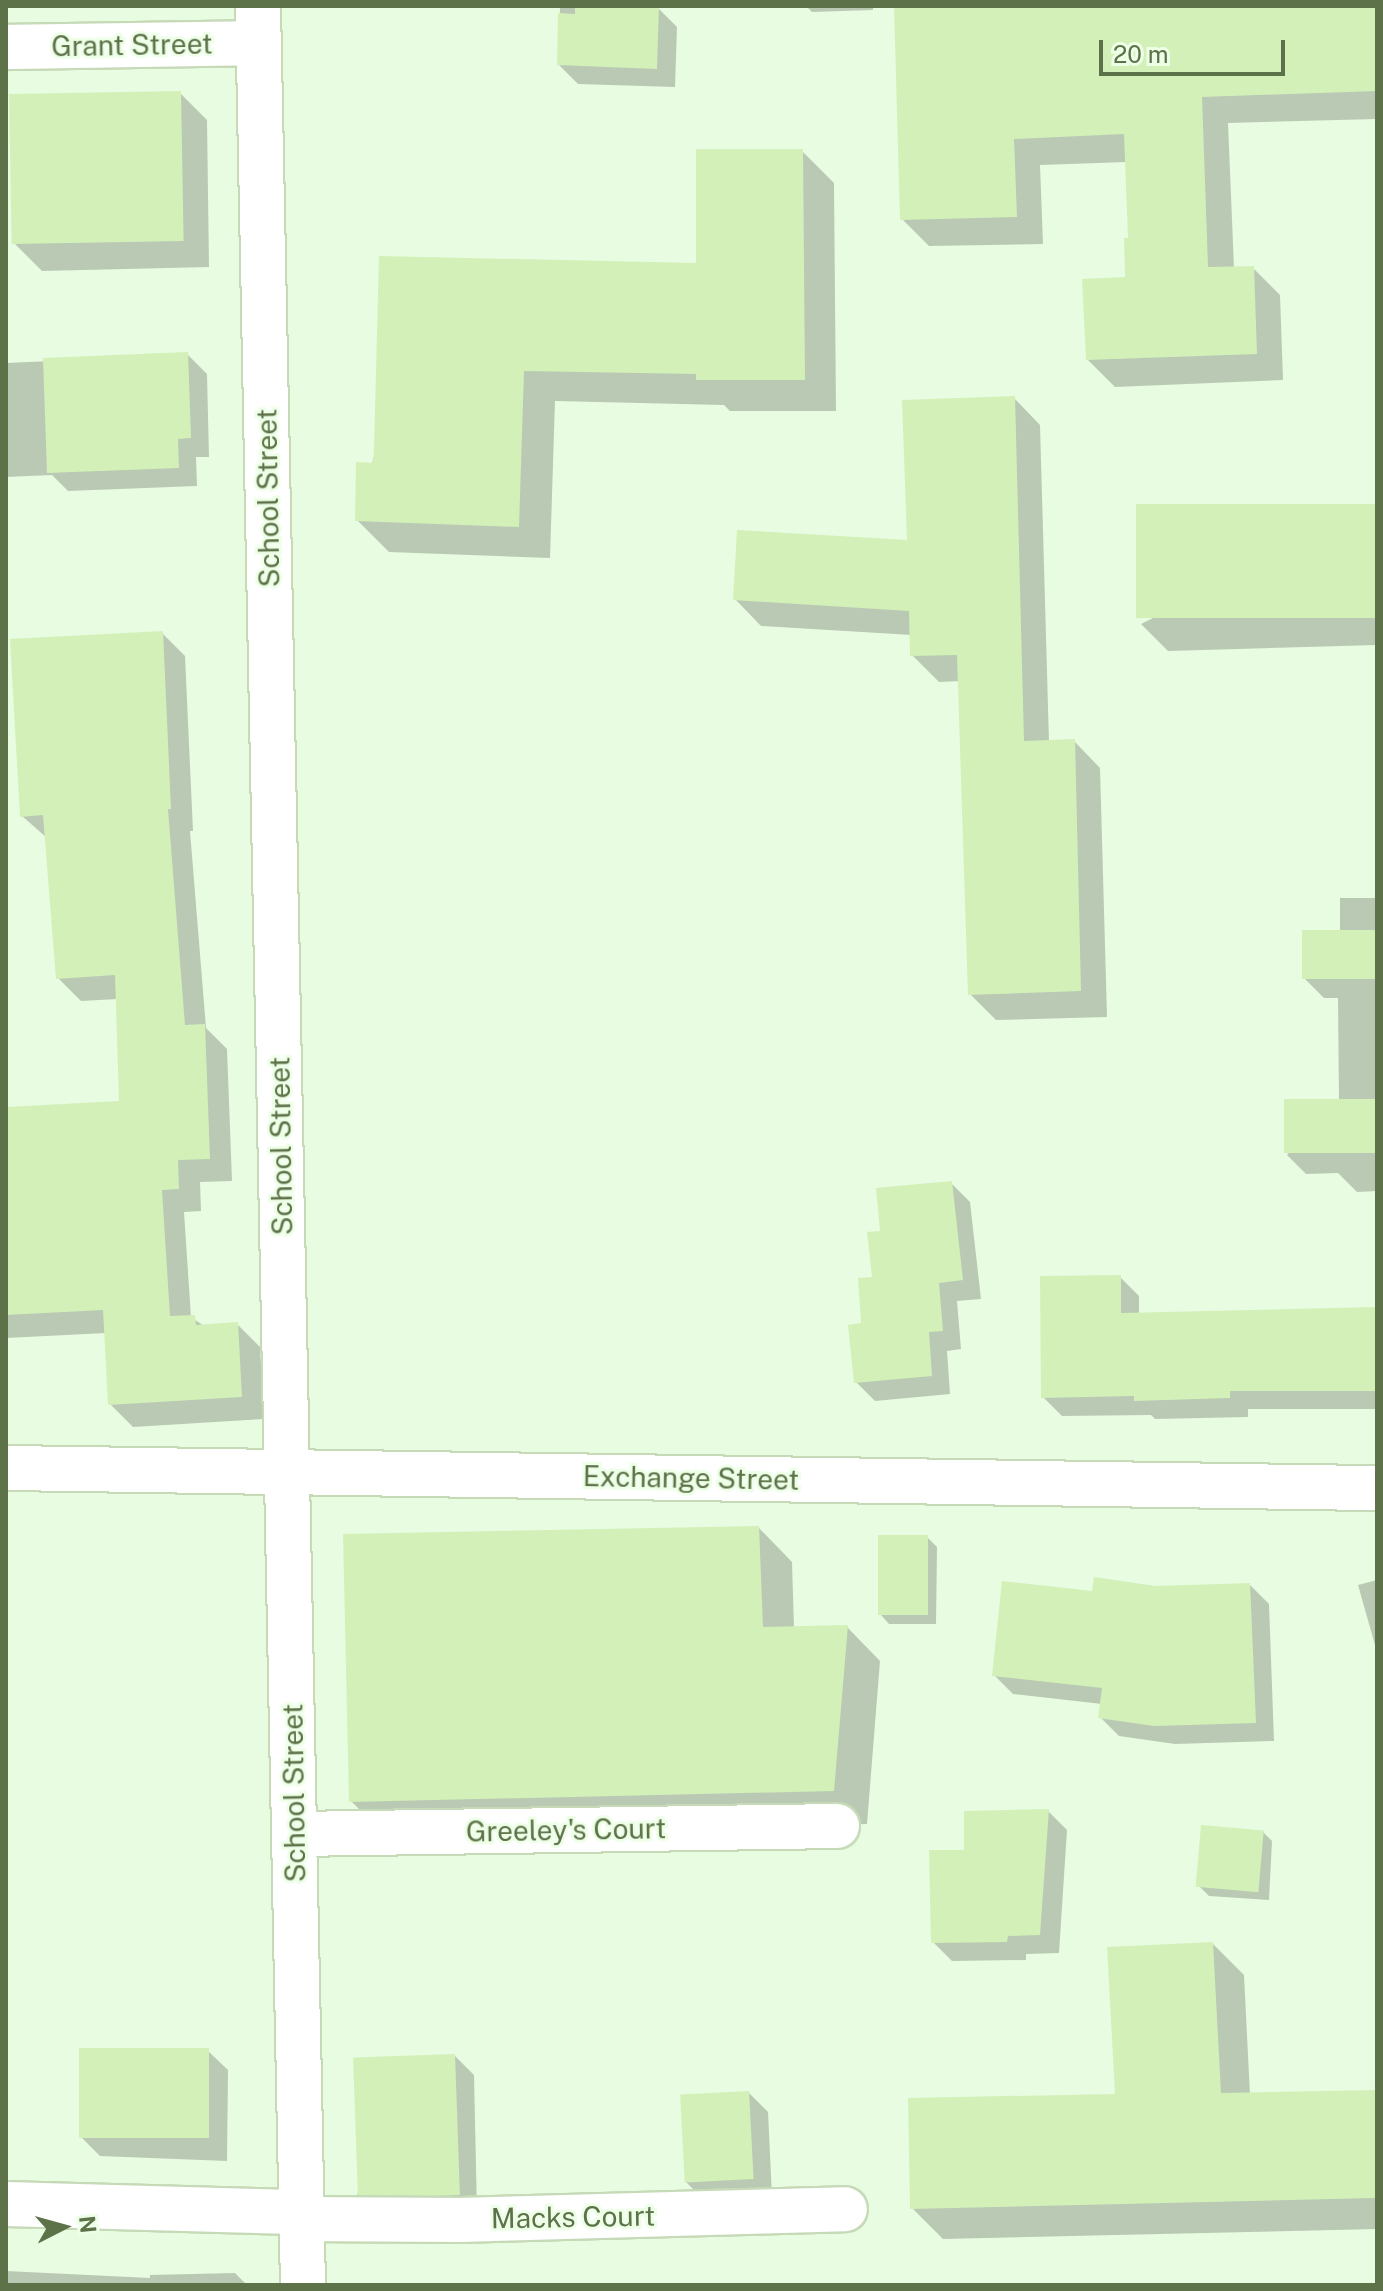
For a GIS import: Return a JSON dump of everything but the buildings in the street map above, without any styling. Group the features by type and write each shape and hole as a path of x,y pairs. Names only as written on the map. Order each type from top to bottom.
{"street":[{"name":"Grant Street","path":"6,47 258,25"},
{"name":"School Street","path":"258,25 303,2285"},
{"name":"Exchange Street","path":"6,1468 1377,1488"},
{"name":"Greeley's Court","path":"294,1834 837,1826"},
{"name":"Macks Court","path":"6,2204 460,2220 845,2209"}]}
